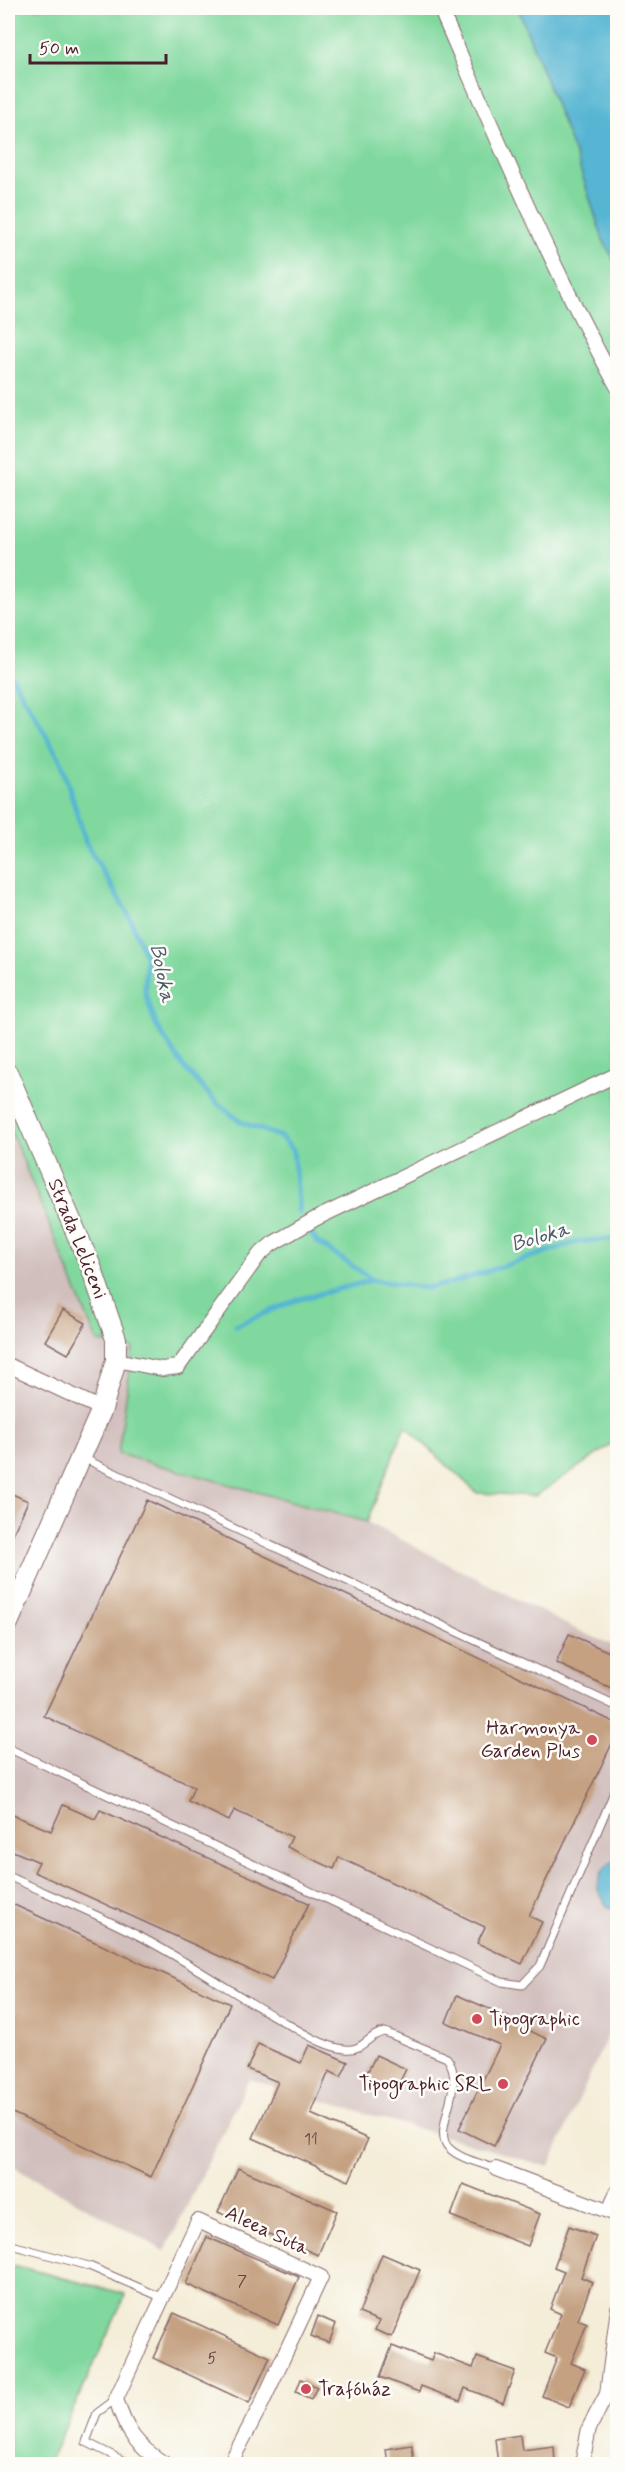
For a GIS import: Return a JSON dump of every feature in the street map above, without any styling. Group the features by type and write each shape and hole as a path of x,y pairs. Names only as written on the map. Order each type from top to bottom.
{"main road":[{"name":"Strada Leliceni","path":"8,1074 91,1267 116,1339 116,1360 102,1409 8,1623"}],"street":[{"path":"440,8 538,230 618,388"},
{"path":"116,1360 162,1369 178,1367 239,1281 272,1244 335,1209 618,1074"},
{"path":"8,1365 102,1409"},
{"path":"496,2169 613,2213 618,2190"},
{"name":"Aleea Suta","path":"116,2398 198,2221 321,2277 262,2403 230,2464"},
{"path":"582,2464 589,2428 607,2394 618,2308"},
{"path":"116,2398 122,2416 141,2449 165,2464"}],"lane":[{"path":"81,1457 618,1707"},
{"path":"8,1748 502,1982 522,1985 540,1966 618,1783"},
{"path":"8,1875 138,1935 251,2004 321,2042 354,2050 362,2047 380,2032 385,2032 447,2058 453,2066 454,2088 443,2130 444,2143 450,2150 470,2160 496,2169"},
{"path":"8,2244 89,2266 161,2297"},
{"path":"116,2398 97,2413 86,2442 130,2464"}],"shaded area":[{"path":"8,1124 97,1340 133,1348 119,1454 367,1522 579,1631 617,1647 617,2014 549,2167 249,2079 165,2251 8,2164"}],"green space":[{"path":"8,8 617,8 617,1441 535,1496 477,1493 405,1426 367,1522 118,1454 133,1348 97,1341 8,1124"},
{"path":"8,2264 126,2294 48,2464 8,2464"}],"water":[{"path":"518,8 617,8 617,266 603,240 578,162"},
{"path":"618,1860 617,1911 607,1906 598,1890 602,1871"}],"building":[{"path":"63,1310 86,1323 68,1354 45,1341"},
{"path":"8,1492 28,1501 8,1545"},
{"path":"147,1500 618,1724 618,1731 529,1916 542,1922 522,1964 477,1943 485,1927 339,1857 334,1869 287,1847 292,1837 234,1810 229,1821 188,1801 194,1787 44,1716"},
{"path":"569,1634 618,1656 618,1691 556,1663"},
{"path":"63,1805 95,1819 100,1810 309,1903 272,1980 34,1872 39,1862 8,1849 8,1813 51,1831"},
{"path":"8,1902 230,2004 151,2177 8,2111"},
{"name":"Tipographic SRL","path":"457,1995 508,2017 506,2019 547,2039 494,2146 459,2129 500,2045 446,2022"},
{"path":"258,2044 301,2063 309,2045 348,2062 341,2077 329,2071 311,2114 368,2139 349,2181 253,2138 278,2082 247,2069"},
{"path":"376,2055 406,2069 395,2092 365,2077"},
{"path":"238,2168 337,2211 318,2255 218,2212"},
{"path":"463,2184 540,2214 528,2246 451,2216"},
{"path":"569,2226 596,2236 581,2277 592,2282 578,2320 587,2324 571,2363 585,2369 569,2407 542,2396 557,2358 545,2353 561,2314 550,2309 564,2271 554,2267"},
{"path":"207,2237 299,2277 278,2325 186,2284"},
{"path":"382,2254 420,2270 392,2337 375,2330 379,2321 359,2313"},
{"path":"174,2313 270,2357 249,2403 153,2358"},
{"path":"318,2316 336,2324 329,2343 311,2336"},
{"path":"392,2346 431,2361 434,2353 473,2368 477,2357 515,2371 503,2403 465,2388 460,2401 421,2386 419,2392 380,2377"},
{"name":"Trafóház","path":"301,2379 317,2387 311,2399 296,2392"},
{"path":"520,2435 522,2450 554,2446 555,2464 498,2464 495,2439"},
{"path":"412,2445 414,2464 388,2464 386,2449"}],"waterway":[{"name":"Boloka","path":"8,670 61,761 86,843 129,916 146,957 145,993 156,1025 183,1066 215,1101 241,1122 281,1137 293,1150 299,1213"},
{"name":"Boloka","path":"311,1233 317,1242 373,1280 426,1288 451,1283 577,1242 618,1238"},
{"path":"235,1326 296,1300 373,1280"}],"place":[{"name":"Harmonya Garden Plus","path":"592,1740"},
{"name":"Tipographic","path":"477,2019"},
{"name":"Tipographic SRL","path":"503,2084"},
{"name":"Trafóház","path":"306,2389"}]}
